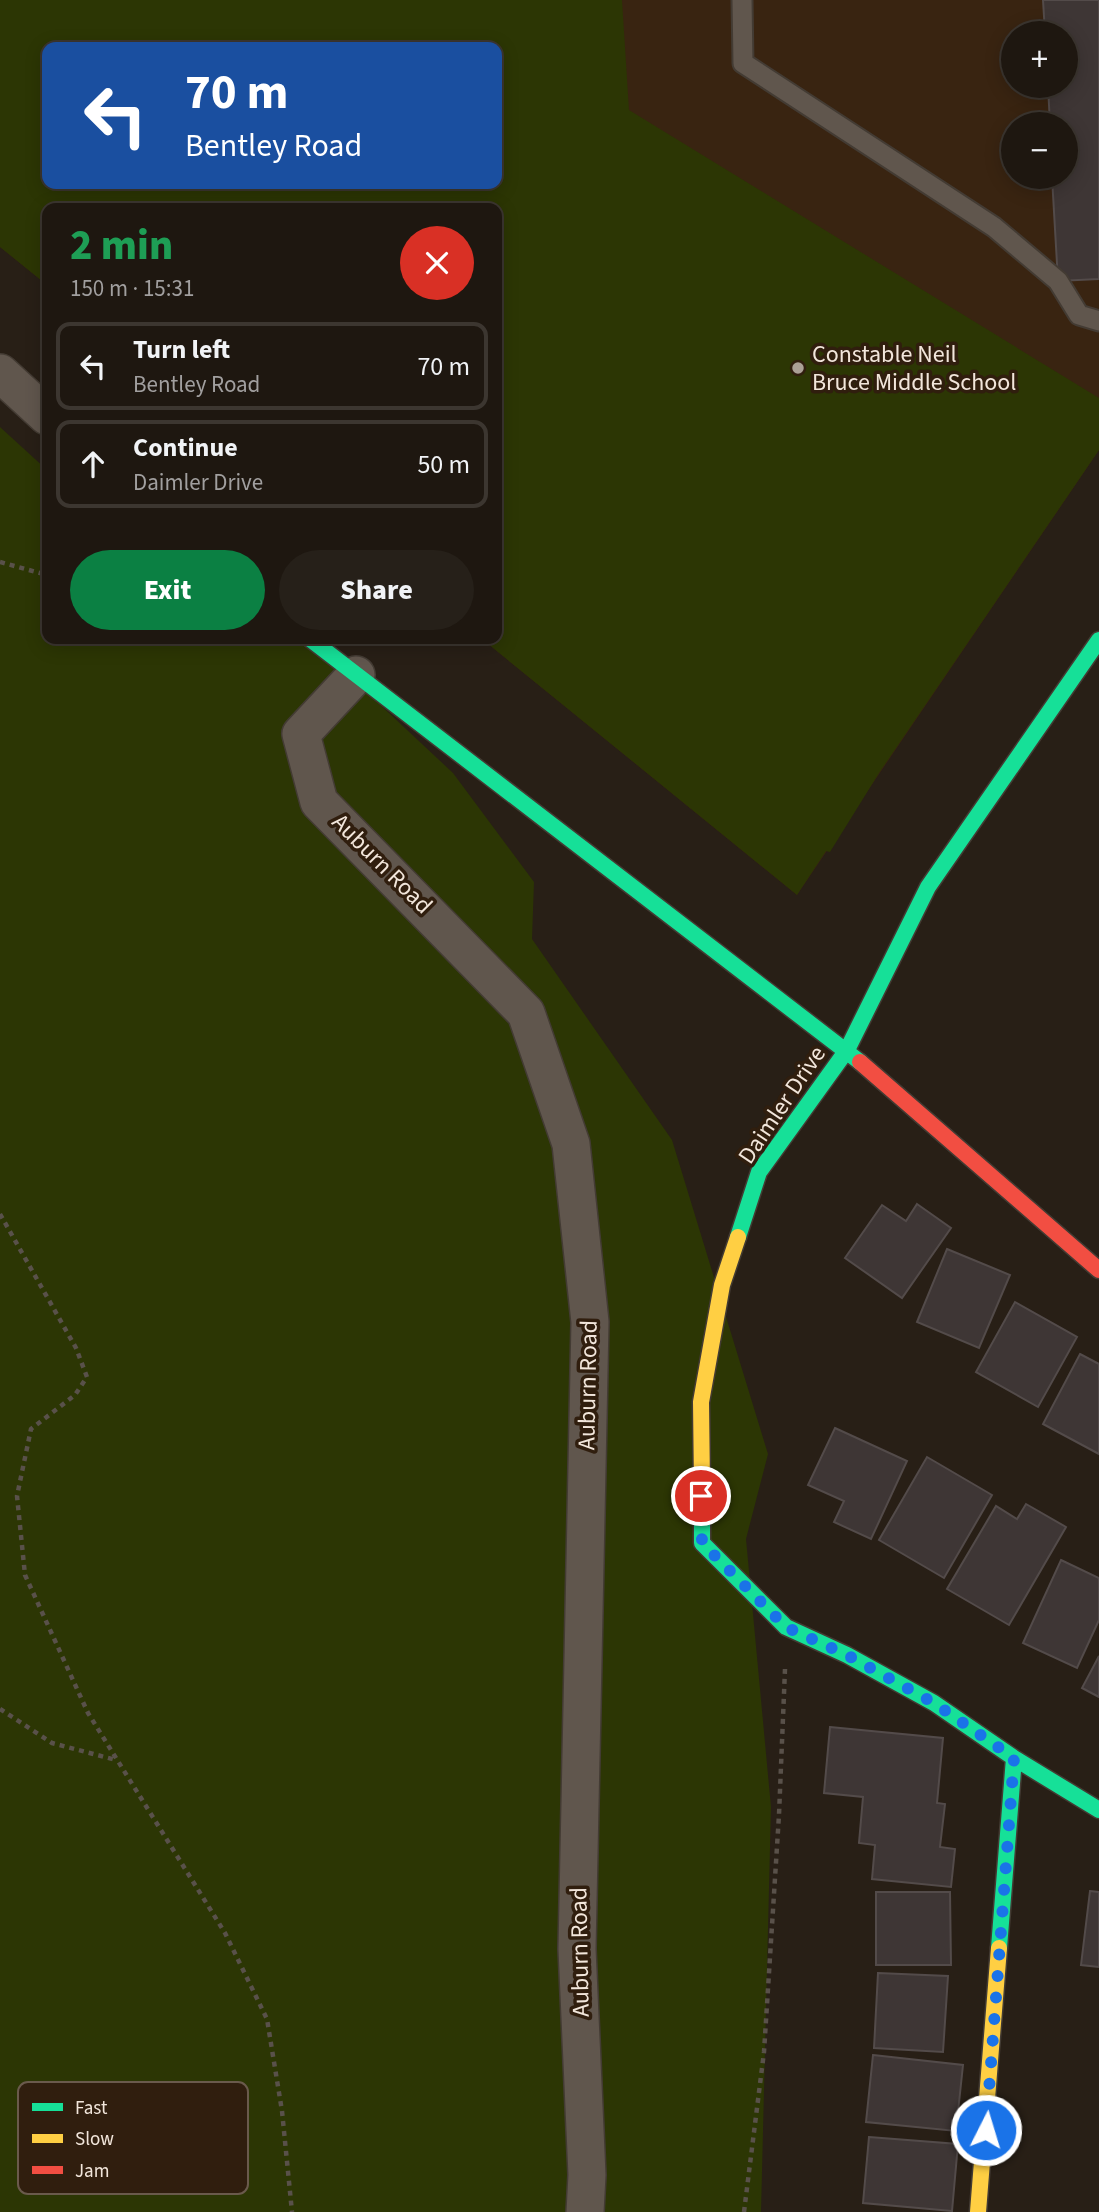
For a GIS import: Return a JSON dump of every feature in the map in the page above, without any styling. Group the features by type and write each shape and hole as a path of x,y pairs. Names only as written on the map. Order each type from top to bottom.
{"street":[{"path":"0,373 42,411"},
{"name":"Daimler Drive","path":"786,1627 702,1543 701,1402 722,1286 760,1172 847,1050 928,887 1099,640"},
{"path":"316,644 847,1050 961,1153 1099,1270"},
{"name":"Auburn Road","path":"356,675 301,734 319,802 526,1013 571,1144 590,1322 577,1949 587,2175 585,2212"},
{"path":"786,1627 847,1655 934,1703 1014,1758 1099,1810"},
{"path":"978,2212 1014,1758"}],"lane":[{"path":"741,0 743,63 994,227 1058,281 1079,315 1099,321"}],"path":[{"path":"0,562 42,574"},
{"path":"0,1214 76,1348 87,1377 75,1395 31,1429 17,1496 25,1575 88,1713 225,1933 267,2019 282,2111 292,2212"},
{"path":"744,2212 764,2052 779,1815 786,1627"},
{"path":"0,1709 52,1743 117,1760"}],"shaded area":[{"name":"Constable Neil Bruce Middle School","path":"0,0 1099,0 1099,450 797,895 488,644 502,644 502,203 42,203 42,281 0,247"}],"green space":[{"name":"Constable Neil Bruce Middle School","path":"0,0 622,0 629,110 1099,398 1099,450 879,773 830,852 826,851 797,895 488,644 502,644 502,203 42,203 42,281 0,247"},
{"path":"0,427 42,465 42,644 315,644 453,773 534,882 532,939 672,1140 768,1454 746,1539 771,1807 761,2212 0,2212"}],"building":[{"path":"1043,0 1099,0 1099,279 1058,281 1053,189 1078,189 1078,112 1049,112 1049,98 1078,98 1078,21 1044,21"},
{"path":"917,1204 951,1228 902,1298 845,1258 882,1205 906,1221"},
{"path":"947,1249 1010,1275 979,1348 917,1322"},
{"path":"1015,1302 1077,1337 1038,1407 976,1372"},
{"path":"1080,1354 1099,1364 1099,1454 1043,1424"},
{"path":"835,1428 907,1461 871,1539 834,1522 844,1501 808,1485"},
{"path":"927,1457 992,1495 944,1578 879,1540"},
{"path":"1026,1504 1066,1527 1009,1625 947,1589 996,1506 1017,1519"},
{"path":"1061,1560 1099,1578 1099,1620 1077,1668 1023,1643"},
{"path":"1099,1656 1099,1697 1082,1688"},
{"path":"830,1727 943,1738 937,1803 945,1804 940,1847 955,1849 951,1887 872,1879 875,1845 859,1843 863,1797 824,1793"},
{"path":"1090,1891 1099,1892 1099,1967 1081,1965"},
{"path":"876,1892 950,1892 951,1965 876,1965"},
{"path":"878,1973 948,1976 943,2052 874,2048"},
{"path":"873,2055 963,2065 956,2131 866,2122"},
{"path":"869,2137 958,2144 952,2211 863,2203"}],"traffic: fast":[{"path":"738,1237 759,1172 847,1050 928,887 1099,640"},
{"path":"317,644 860,1062"},
{"path":"702,1486 702,1543 786,1627 847,1655 934,1703 1014,1758 1099,1810"},
{"path":"999,1948 1014,1758"}],"traffic: slow":[{"path":"702,1486 701,1402 722,1285 738,1237"},
{"path":"978,2212 999,1948"}],"traffic: jam":[{"path":"860,1062 1099,1270"}],"place":[{"name":"Constable Neil Bruce Middle School","path":"798,368"}],"route":[{"path":"701,1496 702,1543 786,1627 847,1655 934,1703 1014,1758 986,2130"}]}
